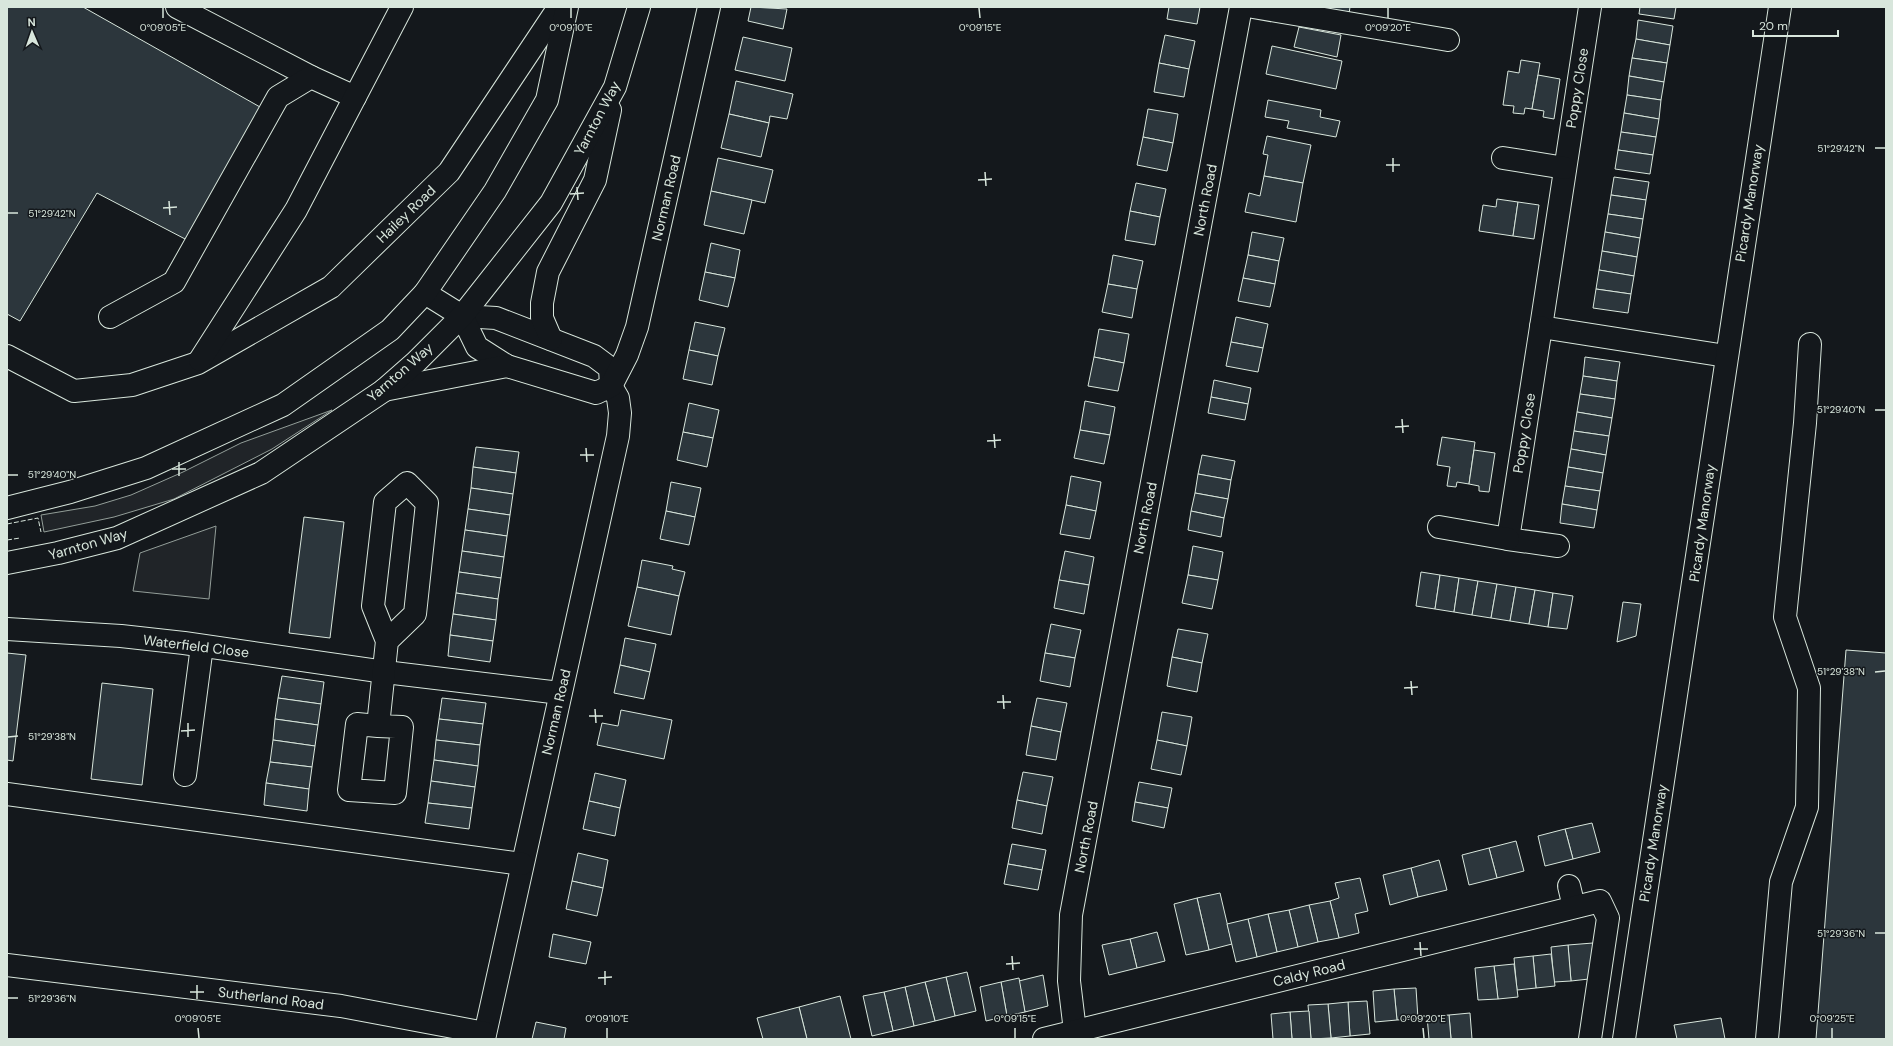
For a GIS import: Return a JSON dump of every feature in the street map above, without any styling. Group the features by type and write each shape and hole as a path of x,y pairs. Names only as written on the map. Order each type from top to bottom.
{"street":[{"path":"177,7 311,77 355,97"},
{"name":"Hailey Road","path":"7,356 74,391 132,385 198,363 331,287 449,172 559,7"},
{"path":"7,508 70,492 146,468 283,405 390,330 425,293 495,191 547,100 567,7"},
{"name":"Yarnton Way","path":"7,563 58,553 117,538 261,473 383,391 416,362 462,316 551,203 615,87 639,7"},
{"name":"Norman Road","path":"611,386 627,355 637,327 709,7"},
{"name":"North Road","path":"1075,1032 1069,981 1071,915 1241,7"},
{"path":"1253,7 1448,40"},
{"name":"Poppy Close","path":"1508,539 1590,7"},
{"name":"Picardy Manorway","path":"1624,1039 1640,926 1687,628 1726,356 1780,7"},
{"path":"198,363 296,210 355,97 396,9"},
{"path":"110,317 174,282 278,97 311,77"},
{"path":"552,340 542,318 542,303 548,272 595,180 615,87"},
{"path":"1503,158 1565,168"},
{"name":"Norman Road","path":"425,293 462,316 496,318 594,356 610,368 611,386 618,398 620,413 618,436 484,1036"},
{"path":"462,316 477,347 507,366 596,393 611,386"},
{"path":"1541,327 1726,356"},
{"path":"1767,1039 1781,882 1807,807 1809,688 1785,617 1805,423 1810,344"},
{"path":"383,391 507,366"},
{"path":"378,726 385,672 387,640 373,606 385,502 407,482 427,504 415,614 387,640"},
{"path":"1439,528 1558,546"},
{"name":"Waterfield Close","path":"7,629 121,636 385,672 560,693"},
{"path":"185,775 202,646"},
{"path":"7,794 522,864"},
{"path":"1569,886 1574,907"},
{"name":"Caldy Road","path":"1044,1039 1600,901 1608,918 1590,1039"},
{"name":"Sutherland Road","path":"7,966 341,1006 484,1036"}],"shaded area":[{"path":"332,410 272,449 174,499 114,517 44,532 41,515 95,506 131,495 183,472 241,443"},
{"path":"216,526 209,599 133,591 140,553"}],"building":[{"path":"7,7 83,7 260,107 187,240 97,193 20,321 7,314"},
{"path":"751,7 787,9 783,29 748,21"},
{"path":"1169,7 1200,7 1197,24 1167,19"},
{"path":"1290,7 1350,7 1349,14"},
{"path":"1640,7 1676,7 1674,19 1639,14"},
{"path":"1638,20 1673,26 1670,45 1636,39"},
{"path":"1299,27 1341,35 1337,57 1294,47"},
{"path":"1165,35 1195,41 1189,69 1159,63"},
{"path":"743,37 792,48 785,81 735,70"},
{"path":"1636,39 1670,45 1667,63 1632,58"},
{"path":"1272,46 1342,61 1336,89 1266,74"},
{"path":"1632,58 1667,63 1664,82 1629,76"},
{"path":"1521,60 1540,63 1532,109 1525,108 1524,114 1513,113 1514,106 1503,105 1508,71 1519,73"},
{"path":"1159,63 1189,69 1184,97 1154,92"},
{"path":"1538,75 1560,79 1554,119 1543,117 1544,111 1532,109"},
{"path":"1629,76 1664,82 1661,100 1627,95"},
{"path":"736,81 793,94 787,119 770,116 769,123 729,114"},
{"path":"1627,95 1661,100 1659,119 1624,113"},
{"path":"1268,100 1321,110 1320,117 1340,121 1336,137 1287,128 1289,121 1265,117"},
{"path":"1148,109 1178,114 1173,143 1143,137"},
{"path":"1624,113 1659,119 1656,137 1621,132"},
{"path":"729,114 769,123 761,157 721,148"},
{"path":"1621,132 1656,137 1653,155 1618,150"},
{"path":"1267,136 1311,145 1303,183 1264,176 1268,155 1263,154"},
{"path":"1143,137 1173,143 1167,171 1137,165"},
{"path":"1618,150 1653,155 1650,174 1615,169"},
{"path":"718,158 773,170 765,203 711,191"},
{"path":"1264,176 1303,183 1296,222 1245,212 1249,193 1260,196"},
{"path":"1614,177 1649,182 1646,200 1611,195"},
{"path":"1136,183 1166,189 1160,217 1130,211"},
{"path":"711,191 752,200 744,234 704,225"},
{"path":"1611,195 1646,200 1643,219 1608,214"},
{"path":"1497,199 1518,202 1513,236 1479,231 1483,205 1496,207"},
{"path":"1518,202 1539,205 1534,239 1513,236"},
{"path":"1130,211 1160,217 1155,245 1125,240"},
{"path":"1608,214 1643,219 1640,238 1605,232"},
{"path":"1252,232 1284,238 1279,261 1248,255"},
{"path":"1605,232 1640,238 1637,257 1602,251"},
{"path":"711,243 740,250 735,278 705,272"},
{"path":"1602,251 1637,257 1634,276 1599,270"},
{"path":"1113,255 1143,261 1137,289 1108,284"},
{"path":"1248,255 1279,261 1275,284 1243,278"},
{"path":"1599,270 1634,276 1631,294 1596,289"},
{"path":"705,272 735,278 728,307 699,300"},
{"path":"1243,278 1275,284 1270,307 1238,301"},
{"path":"1108,284 1137,289 1132,318 1102,312"},
{"path":"1596,289 1631,294 1628,313 1593,308"},
{"path":"1236,317 1268,324 1263,348 1231,342"},
{"path":"695,322 725,328 718,356 689,350"},
{"path":"1099,329 1129,334 1124,363 1094,357"},
{"path":"1231,342 1263,348 1258,372 1226,366"},
{"path":"689,350 718,356 712,385 683,379"},
{"path":"1094,357 1124,363 1118,391 1088,386"},
{"path":"1585,357 1620,362 1617,381 1583,376"},
{"path":"1583,376 1617,381 1615,399 1580,394"},
{"path":"1214,380 1251,388 1248,404 1211,397"},
{"path":"1580,394 1615,399 1612,418 1577,412"},
{"path":"1211,397 1248,404 1245,420 1208,413"},
{"path":"1085,401 1115,407 1110,435 1080,430"},
{"path":"689,403 719,410 713,438 683,432"},
{"path":"1577,412 1612,418 1609,436 1574,431"},
{"path":"1080,430 1110,435 1104,464 1074,458"},
{"path":"1574,431 1609,436 1606,455 1571,449"},
{"path":"683,432 713,438 707,467 677,460"},
{"path":"1442,437 1475,442 1469,484 1457,482 1456,487 1447,486 1450,467 1437,465"},
{"path":"476,447 519,452 516,473 473,467"},
{"path":"1571,449 1606,455 1603,473 1568,467"},
{"path":"1474,450 1495,453 1489,492 1479,491 1479,486 1469,484"},
{"path":"1202,455 1235,461 1231,480 1198,474"},
{"path":"473,467 516,473 513,494 471,488"},
{"path":"1568,467 1603,473 1600,491 1565,486"},
{"path":"1198,474 1231,480 1228,499 1195,493"},
{"path":"1071,476 1101,482 1096,511 1066,505"},
{"path":"671,482 701,488 695,517 666,511"},
{"path":"1565,486 1600,491 1597,510 1562,504"},
{"path":"471,488 513,494 510,515 468,509"},
{"path":"1195,493 1228,499 1224,518 1191,511"},
{"path":"1562,504 1597,510 1594,528 1560,523"},
{"path":"1066,505 1096,511 1090,539 1060,534"},
{"path":"468,509 510,515 507,536 465,530"},
{"path":"666,511 695,517 689,545 660,539"},
{"path":"1191,511 1224,518 1221,537 1188,530"},
{"path":"304,517 344,522 330,638 289,633"},
{"path":"465,530 507,536 504,557 462,551"},
{"path":"1193,546 1223,552 1218,580 1188,575"},
{"path":"462,551 504,557 501,578 459,572"},
{"path":"1065,551 1094,557 1089,585 1059,580"},
{"path":"642,560 673,566 672,569 685,572 679,596 637,587"},
{"path":"459,572 501,578 498,599 456,593"},
{"path":"1421,572 1440,575 1435,609 1416,606"},
{"path":"1188,575 1218,580 1212,609 1182,603"},
{"path":"1440,575 1459,578 1454,612 1435,609"},
{"path":"1459,578 1478,581 1472,615 1454,612"},
{"path":"1059,580 1089,585 1084,614 1054,608"},
{"path":"1478,581 1497,584 1491,618 1472,615"},
{"path":"1497,584 1516,587 1510,621 1491,618"},
{"path":"637,587 679,596 671,635 628,626"},
{"path":"1516,587 1535,590 1529,624 1510,621"},
{"path":"1535,590 1553,593 1548,627 1529,624"},
{"path":"456,593 498,599 496,620 453,614"},
{"path":"1553,593 1573,596 1567,629 1548,627"},
{"path":"1623,602 1641,604 1636,636 1617,642"},
{"path":"453,614 496,620 493,641 450,635"},
{"path":"1051,624 1081,630 1075,658 1045,653"},
{"path":"1178,629 1208,634 1202,663 1172,657"},
{"path":"450,635 493,641 490,662 448,656"},
{"path":"625,638 656,644 650,672 620,665"},
{"path":"1846,650 1886,653 1886,1039 1816,1039"},
{"path":"7,653 26,655 13,761 7,760"},
{"path":"1045,653 1075,658 1070,687 1040,681"},
{"path":"1172,657 1202,663 1197,692 1167,686"},
{"path":"620,665 650,672 644,699 614,693"},
{"path":"282,676 324,682 321,704 278,698"},
{"path":"102,683 153,689 142,785 91,779"},
{"path":"278,698 321,704 318,725 275,719"},
{"path":"442,698 486,703 483,724 439,719"},
{"path":"1037,698 1067,703 1061,732 1031,726"},
{"path":"621,710 672,720 664,759 597,745 602,723 618,726"},
{"path":"1162,712 1192,717 1187,746 1157,740"},
{"path":"275,719 318,725 315,746 273,740"},
{"path":"439,719 483,724 480,745 436,740"},
{"path":"1031,726 1061,732 1056,760 1026,755"},
{"path":"273,740 315,746 312,767 270,762"},
{"path":"436,740 480,745 478,766 434,760"},
{"path":"1157,740 1187,746 1181,775 1151,769"},
{"path":"434,760 478,766 475,787 431,781"},
{"path":"270,762 312,767 309,789 266,783"},
{"path":"1023,772 1053,777 1047,806 1017,800"},
{"path":"595,773 626,780 620,808 589,801"},
{"path":"431,781 475,787 472,808 428,803"},
{"path":"1139,782 1172,788 1168,808 1135,802"},
{"path":"266,783 309,789 307,811 264,805"},
{"path":"1017,800 1047,806 1042,834 1012,828"},
{"path":"589,801 620,808 615,836 583,829"},
{"path":"1135,802 1168,808 1164,828 1132,821"},
{"path":"428,803 472,808 469,829 425,823"},
{"path":"1592,823 1600,852 1573,859 1565,829"},
{"path":"1565,829 1573,859 1545,866 1538,836"},
{"path":"1516,841 1524,871 1497,878 1489,848"},
{"path":"1012,844 1046,850 1042,870 1008,864"},
{"path":"1489,848 1497,878 1469,885 1462,855"},
{"path":"578,853 608,860 603,888 572,881"},
{"path":"1439,860 1447,890 1418,897 1411,868"},
{"path":"1008,864 1042,870 1038,890 1004,884"},
{"path":"1411,868 1418,897 1390,905 1383,875"},
{"path":"1360,878 1368,911 1355,914 1359,933 1339,938 1330,901 1339,898 1335,883"},
{"path":"572,881 603,888 597,916 566,909"},
{"path":"1220,893 1232,944 1209,950 1197,898"},
{"path":"1197,898 1209,950 1186,955 1174,904"},
{"path":"1330,901 1339,938 1318,942 1309,905"},
{"path":"1309,905 1318,942 1298,947 1289,910"},
{"path":"1289,910 1298,947 1277,952 1268,914"},
{"path":"1268,914 1277,952 1257,957 1248,919"},
{"path":"1248,919 1257,957 1236,962 1227,924"},
{"path":"1157,932 1165,961 1137,968 1130,939"},
{"path":"553,934 591,942 586,964 549,957"},
{"path":"1130,939 1137,968 1109,975 1102,945"},
{"path":"1593,943 1589,979 1571,981 1568,945"},
{"path":"1568,945 1571,981 1554,982 1551,947"},
{"path":"1551,954 1555,986 1536,988 1533,956"},
{"path":"1533,956 1536,988 1517,990 1514,958"},
{"path":"1514,964 1518,997 1498,999 1494,966"},
{"path":"1494,966 1498,999 1478,1000 1475,968"},
{"path":"967,972 976,1011 955,1016 946,977"},
{"path":"1043,975 1048,1006 1025,1012 1019,981"},
{"path":"946,977 955,1016 935,1021 925,982"},
{"path":"1019,978 1025,1012 1007,1016 1001,982"},
{"path":"925,982 935,1021 914,1026 905,987"},
{"path":"1001,982 1007,1016 986,1021 980,987"},
{"path":"905,987 914,1026 893,1031 884,992"},
{"path":"1416,988 1418,1019 1397,1020 1394,989"},
{"path":"1394,989 1397,1020 1375,1022 1373,991"},
{"path":"884,992 893,1031 872,1036 863,996"},
{"path":"840,996 851,1039 807,1039 799,1007"},
{"path":"1367,1001 1370,1034 1350,1036 1348,1002"},
{"path":"1348,1002 1350,1036 1331,1038 1328,1004"},
{"path":"1328,1004 1331,1038 1311,1039 1308,1005"},
{"path":"799,1007 807,1039 763,1039 757,1018"},
{"path":"1309,1011 1311,1039 1292,1039 1290,1012"},
{"path":"1290,1012 1292,1039 1273,1039 1271,1014"},
{"path":"1470,1013 1472,1039 1451,1039 1449,1015"},
{"path":"1449,1015 1451,1039 1429,1039 1427,1016"},
{"path":"1721,1018 1725,1039 1677,1039 1674,1025"},
{"path":"536,1022 566,1028 564,1039 532,1039"}],"fence":[{"path":"7,524 38,518 41,532"},
{"path":"7,540 20,538"}]}
